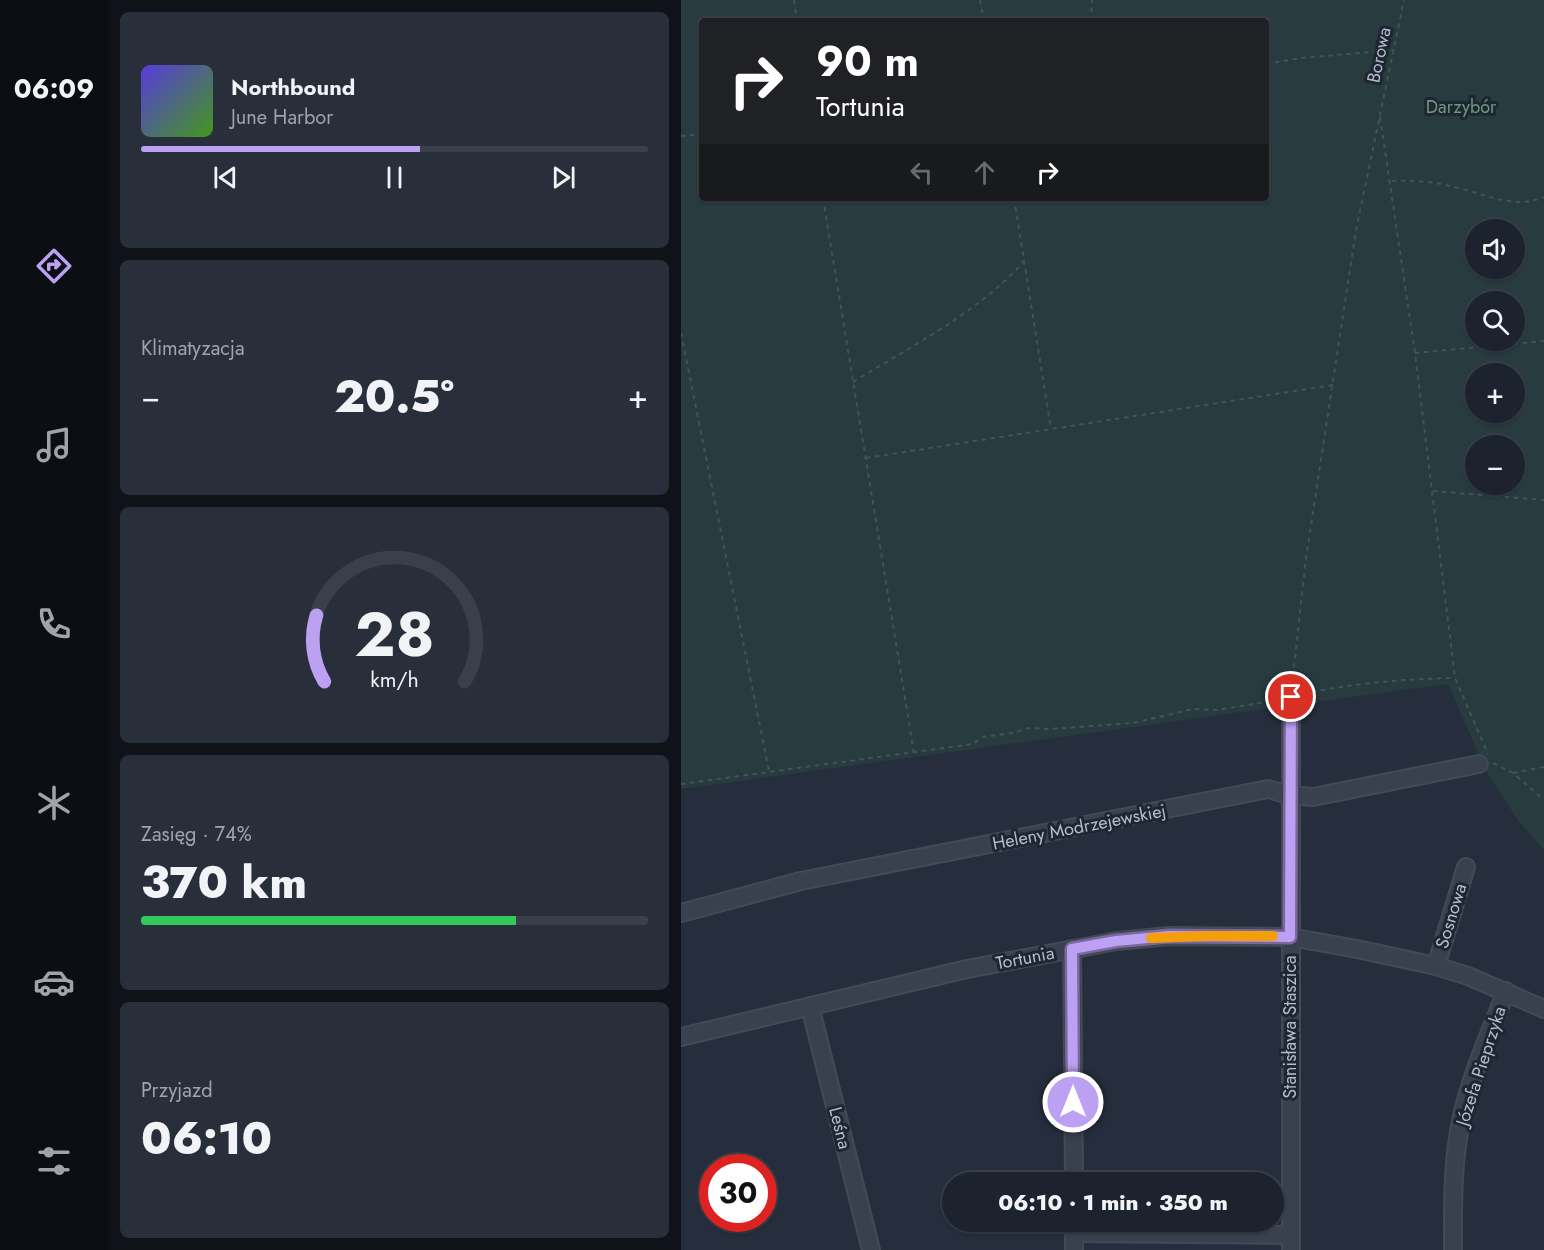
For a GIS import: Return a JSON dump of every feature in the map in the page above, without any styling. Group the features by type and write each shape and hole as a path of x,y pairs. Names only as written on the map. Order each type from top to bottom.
{"street":[{"name":"Stanisława Staszica","path":"1290,1242 1291,697"},
{"name":"Heleny Modrzejewskiej","path":"681,913 801,881 1268,789 1290,795 1313,797 1479,764"},
{"name":"Sosnowa","path":"1436,966 1466,867"},
{"name":"Tortunia","path":"681,1038 911,981 1116,941 1169,936 1290,937 1436,966 1506,991 1544,1009"},
{"path":"1072,949 1074,1172"},
{"name":"Józefa Pieprzyka","path":"1453,1250 1453,1195 1461,1120 1473,1079 1506,991"},
{"name":"Leśna","path":"810,1006 871,1250"},
{"path":"1074,1235 1290,1242"}],"path":[{"path":"794,0 797,18"},
{"path":"980,0 983,18"},
{"path":"1091,18 1092,0"},
{"name":"Borowa","path":"1291,697 1306,558 1356,230 1404,0"},
{"path":"1269,63 1301,58 1394,50"},
{"path":"1380,116 1415,353 1455,678 1491,762 1513,773 1544,800"},
{"path":"681,136 699,134"},
{"path":"1391,181 1425,181 1512,203 1531,202 1544,197"},
{"path":"823,201 914,753"},
{"path":"1014,201 1051,429"},
{"path":"853,382 980,301 998,288 1024,261"},
{"path":"681,333 770,772"},
{"path":"1415,353 1544,341"},
{"path":"866,458 1333,385"},
{"path":"1433,491 1544,500"},
{"path":"681,784 975,744 982,737 1029,728 1051,729 1133,723 1193,709 1217,710 1360,684 1398,679 1455,678"},
{"path":"1513,773 1544,767"}],"green space":[{"name":"Darzybór","path":"681,0 1544,0 1544,850 1519,822 1485,769 1448,684 681,789"}],"slow traffic":[{"path":"1151,938 1273,936"}],"route":[{"path":"1073,1102 1072,949 1116,941 1169,936 1290,937 1291,697"}]}
